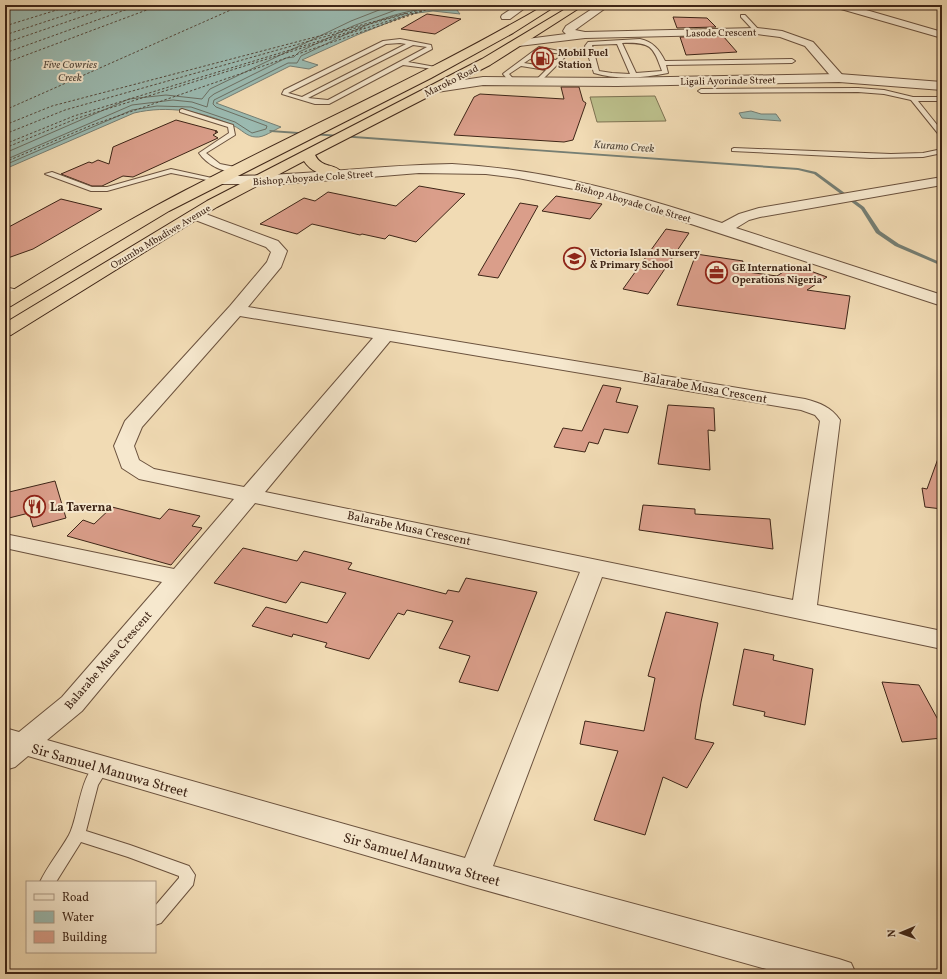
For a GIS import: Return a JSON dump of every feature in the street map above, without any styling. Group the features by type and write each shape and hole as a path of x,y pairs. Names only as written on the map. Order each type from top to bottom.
{"highway":[{"name":"Maroko Road","path":"308,147 346,117 497,38 552,5"},
{"name":"Maroko Road","path":"308,147 371,121 437,88 520,43 580,5"},
{"name":"Ozumba Mbadiwe Avenue","path":"9,296 237,170 308,147"},
{"name":"Ozumba Mbadiwe Avenue","path":"5,331 195,215 266,174 308,147"},
{"path":"308,147 309,161 313,166 334,172"}],"street":[{"path":"506,17 524,5"},
{"path":"838,5 942,35"},
{"path":"852,5 942,31"},
{"name":"Lasode Crescent","path":"602,7 570,28 569,31 572,33 586,34 757,31 782,34 809,44 839,78"},
{"name":"Lasode Crescent","path":"520,43 586,34"},
{"name":"Ligali Ayorinde Street","path":"486,62 488,71 494,76 513,82"},
{"name":"Ligali Ayorinde Street","path":"437,88 473,82 536,83 616,79 839,78 942,86"},
{"name":"Bishop Aboyade Cole Street","path":"237,170 266,174 334,172 433,165 484,164 516,166 550,171 596,182 734,228 942,301"},
{"name":"Bishop Aboyade Cole Street","path":"217,180 252,182 433,169 486,170 532,176 610,193 734,228 942,292"},
{"path":"868,198 942,181"},
{"path":"734,228 767,217 839,201 942,188"},
{"name":"Balarabe Musa Crescent","path":"195,215 272,244 279,251 275,264 236,310 132,424 124,446 130,463 148,474 942,640"},
{"name":"Balarabe Musa Crescent","path":"236,310 805,405 822,411 830,420 804,611"},
{"name":"Balarabe Musa Crescent","path":"11,748 72,704 386,335"},
{"path":"5,541 180,578"},
{"path":"474,874 594,567"},
{"name":"Sir Samuel Manuwa Street","path":"11,748 102,767 474,874 840,974"}],"lane":[{"path":"744,16 757,31"},
{"path":"400,41 429,46 430,48 404,63 329,102 315,102 287,96 285,92 385,42 400,41"},
{"path":"595,42 648,42 653,45 661,63 666,72 633,74 616,79 596,72 588,46 595,42"},
{"path":"619,42 633,74"},
{"path":"302,99 412,43"},
{"path":"513,82 506,74 540,49 566,53 536,83"},
{"path":"529,57 558,62"},
{"path":"661,63 792,61"},
{"path":"404,63 439,69"},
{"path":"520,64 550,69"},
{"path":"701,91 858,90 884,92 913,99 942,99"},
{"path":"913,99 942,136"},
{"path":"182,111 210,118 231,126 233,134 202,153 206,159 214,164 237,170"},
{"path":"734,150 853,156 921,155 935,154 942,151"},
{"path":"50,174 91,190 107,189 171,171 217,180"},
{"path":"49,881 77,834 91,784 102,767"},
{"path":"77,834 130,851 184,872 187,875 187,880 156,917"}],"green space":[{"path":"655,96 666,121 597,122 590,97"}],"water":[{"name":"Five Cowries Creek","path":"5,5 453,5 460,14 433,11 410,14 357,35 302,60 318,65 309,69 290,66 216,103 281,127 268,134 253,137 244,133 237,127 197,113 172,110 147,111 134,113 5,169"},
{"path":"751,111 761,114 776,114 781,121 742,118 739,113"}],"building":[{"path":"427,14 461,19 435,34 401,29"},
{"path":"673,17 707,18 716,27 677,28"},
{"path":"723,36 737,52 686,55 680,37"},
{"path":"561,87 579,87 583,101 586,103 573,140 564,142 454,135 474,97 480,94 564,99"},
{"path":"176,120 217,131 215,132 218,132 213,135 218,138 133,177 123,176 102,186 92,186 61,174 89,162 92,163 98,160 109,164 113,147"},
{"path":"419,186 465,194 416,242 389,235 385,239 362,234 360,235 312,224 297,234 260,224 304,198 315,201 328,192 396,206"},
{"path":"556,196 602,204 590,219 542,211"},
{"path":"61,199 102,209 33,249 5,259 5,229"},
{"path":"520,203 538,206 498,278 478,275"},
{"path":"666,229 689,233 648,294 623,289"},
{"path":"696,254 743,261 740,271 777,276 794,265 827,277 807,290 850,296 845,329 677,305"},
{"path":"603,385 621,388 616,402 638,406 628,433 604,429 598,444 589,442 585,452 554,447 563,428 582,431"},
{"path":"668,405 714,408 715,431 708,430 710,470 658,464"},
{"path":"940,453 942,454 942,509 925,507 922,488 927,489"},
{"name":"La Taverna","path":"55,481 66,518 33,527 29,513 5,519 5,493"},
{"path":"643,505 695,509 695,514 770,519 773,549 639,530"},
{"path":"112,507 160,519 169,509 200,516 192,526 202,528 171,565 67,536 83,520 94,524"},
{"path":"243,548 297,561 304,551 352,563 348,569 446,594 448,590 459,592 466,578 537,592 498,691 459,682 470,656 439,648 453,621 407,610 404,615 398,613 369,659 325,647 327,643 293,634 292,637 252,626 266,607 327,623 346,593 301,582 286,603 214,583"},
{"path":"666,612 718,623 701,702 695,739 714,743 687,788 663,777 645,835 594,820 618,751 580,744 585,721 644,731 655,678 648,676"},
{"path":"744,649 774,655 773,660 813,669 805,725 764,716 765,712 733,705"},
{"path":"882,682 919,685 942,727 942,738 902,742"}],"waterway":[{"name":"Kuramo Creek","path":"271,131 798,169 815,173 863,208 878,232 897,245 942,265"}],"ferry route":[{"path":"5,26 73,5"},
{"path":"5,35 96,5"},
{"path":"5,43 116,5"},
{"path":"5,53 139,5"},
{"path":"5,63 160,5"},
{"path":"5,110 242,5"},
{"path":"5,134 65,110 437,5"},
{"path":"5,162 92,125 440,5"},
{"path":"5,148 78,118 427,9"},
{"path":"5,125 52,106 407,13"},
{"path":"5,144 74,116 365,27"}],"place":[{"name":"Mobil Fuel Station","path":"543,58"},
{"name":"Victoria Island Nursery & Primary School","path":"574,258"},
{"name":"GE International Operations Nigeria","path":"716,273"},
{"name":"La Taverna","path":"34,507"}]}
